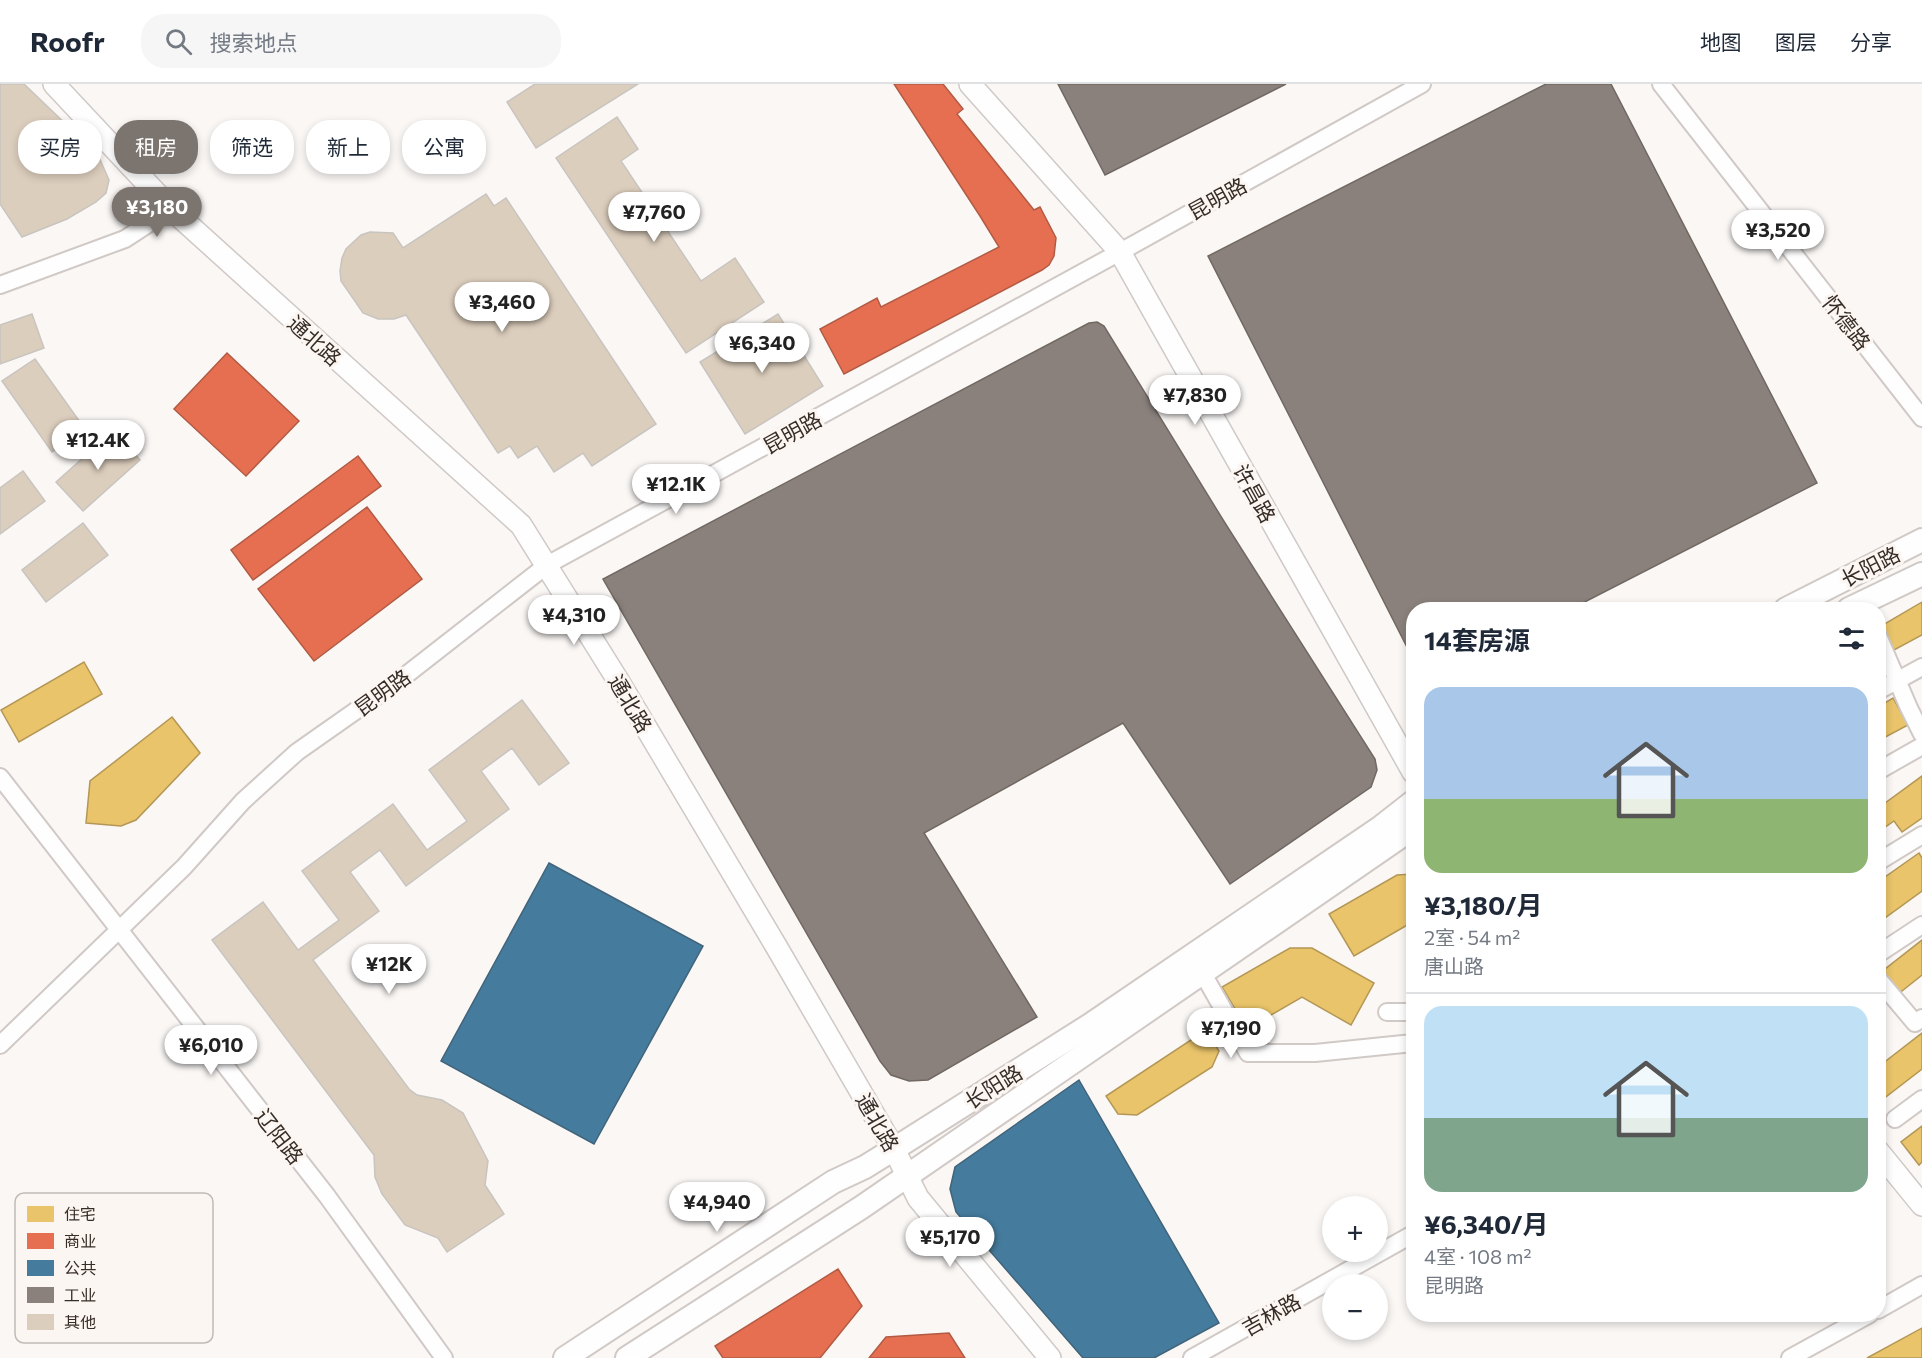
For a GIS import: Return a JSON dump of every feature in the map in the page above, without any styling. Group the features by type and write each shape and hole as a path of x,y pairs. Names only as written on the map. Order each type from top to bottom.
{"main road":[{"name":"长阳路","path":"1800,602 1922,540"},
{"name":"长阳路","path":"1869,602 1922,574"},
{"name":"长阳路","path":"565,1358 833,1182 865,1167 1118,1006 1381,827 1406,807"},
{"name":"长阳路","path":"627,1358 862,1207 1406,833"}],"street":[{"name":"通北路","path":"54,84 171,209 521,525 770,936 894,1149 918,1198 1050,1358"},
{"name":"许昌路","path":"970,84 1120,252 1406,760"},
{"name":"昆明路","path":"0,1045 184,867 243,801 297,752 401,679 547,565 1422,84"},
{"name":"怀德路","path":"1661,84 1922,418"},
{"path":"0,285 125,238 171,209"},
{"path":"1886,654 1922,734"},
{"path":"1886,687 1922,668"},
{"path":"1886,766 1922,746"},
{"name":"辽阳路","path":"0,777 327,1196 444,1358"},
{"path":"1886,857 1922,835"},
{"path":"1886,949 1922,925"},
{"path":"1202,972 1248,1053 1315,1053 1406,1044"},
{"path":"1886,989 1915,1023 1922,1018"},
{"path":"1387,1012 1406,1012"},
{"path":"1895,1119 1922,1099"},
{"path":"1886,1161 1922,1205"},
{"name":"吉林路","path":"1192,1358 1406,1238"},
{"path":"1886,1305 1922,1285"},
{"path":"1790,1358 1855,1322"}],"building: 住宅":[{"path":"1922,602 1922,635 1894,650 1886,635 1886,623"},
{"path":"84,662 102,694 19,742 1,710"},
{"path":"1893,698 1908,725 1886,737 1886,702"},
{"path":"172,717 200,753 136,820 121,826 86,823 90,781"},
{"path":"1922,776 1922,818 1902,832 1894,821 1886,826 1886,802"},
{"path":"1919,853 1922,858 1922,891 1886,917 1886,876"},
{"path":"1406,874 1406,926 1354,956 1329,914 1397,875"},
{"path":"1922,940 1922,975 1897,995 1886,981 1886,968"},
{"path":"1290,948 1312,948 1374,983 1351,1025 1302,997 1247,1029 1222,987"},
{"path":"1206,1030 1219,1051 1212,1067 1137,1115 1118,1114 1106,1096"},
{"path":"1922,1033 1922,1069 1886,1097 1886,1061"},
{"path":"1922,1126 1922,1162 1919,1165 1901,1142"},
{"path":"1922,1328 1922,1358 1867,1358"}],"building: 商业":[{"path":"894,84 943,84 963,109 957,114 1034,210 1040,207 1056,238 1054,256 1049,265 1042,270 844,374 820,329 877,298 881,307 999,247"},
{"path":"227,353 299,421 246,476 174,409"},
{"path":"358,456 381,486 253,580 231,550"},
{"path":"367,507 422,579 314,661 258,589"},
{"path":"838,1269 862,1306 820,1358 723,1358 715,1346"},
{"path":"949,1333 965,1358 869,1358 886,1337"}],"building: 公共":[{"path":"549,863 703,946 594,1144 441,1061"},
{"path":"1079,1080 1219,1323 1154,1358 1083,1358 956,1212 950,1189 955,1167"}],"building: 工业":[{"path":"1058,84 1286,84 1105,175"},
{"path":"1546,84 1611,84 1817,483 1585,602 1406,602 1406,645 1208,256"},
{"path":"1097,322 1104,326 1225,523 1375,759 1377,770 1371,787 1230,884 1123,723 924,833 1037,1017 928,1080 909,1081 891,1075 880,1061 603,579 1089,323"}],"building: 其他":[{"path":"0,84 24,84 62,120 18,120 18,174 102,174 102,164 109,180 106,193 96,202 67,219 22,237 0,204"},
{"path":"535,84 638,84 536,148 507,102"},
{"path":"617,117 638,149 621,161 701,281 735,258 764,302 686,353 556,158"},
{"path":"486,194 494,206 506,198 656,424 592,466 583,453 554,472 537,446 518,458 510,446 498,453 406,315 394,319 378,319 363,313 341,281 342,258 346,249 361,235 370,232 393,233 403,248"},
{"path":"32,314 44,348 0,364 0,325"},
{"path":"778,314 823,386 745,434 700,362"},
{"path":"35,359 85,429 52,452 2,381"},
{"path":"114,430 140,460 83,511 56,482"},
{"path":"23,471 45,501 0,534 0,488"},
{"path":"83,523 108,555 46,602 22,570"},
{"path":"522,700 569,763 539,785 512,748 481,771 509,809 406,886 380,850 350,872 379,911 313,960 409,1089 417,1095 442,1100 463,1113 488,1161 485,1185 504,1214 447,1252 438,1238 405,1225 382,1194 375,1177 374,1155 212,940 263,902 298,950 339,920 302,871 393,804 427,850 467,821 429,770"}]}
